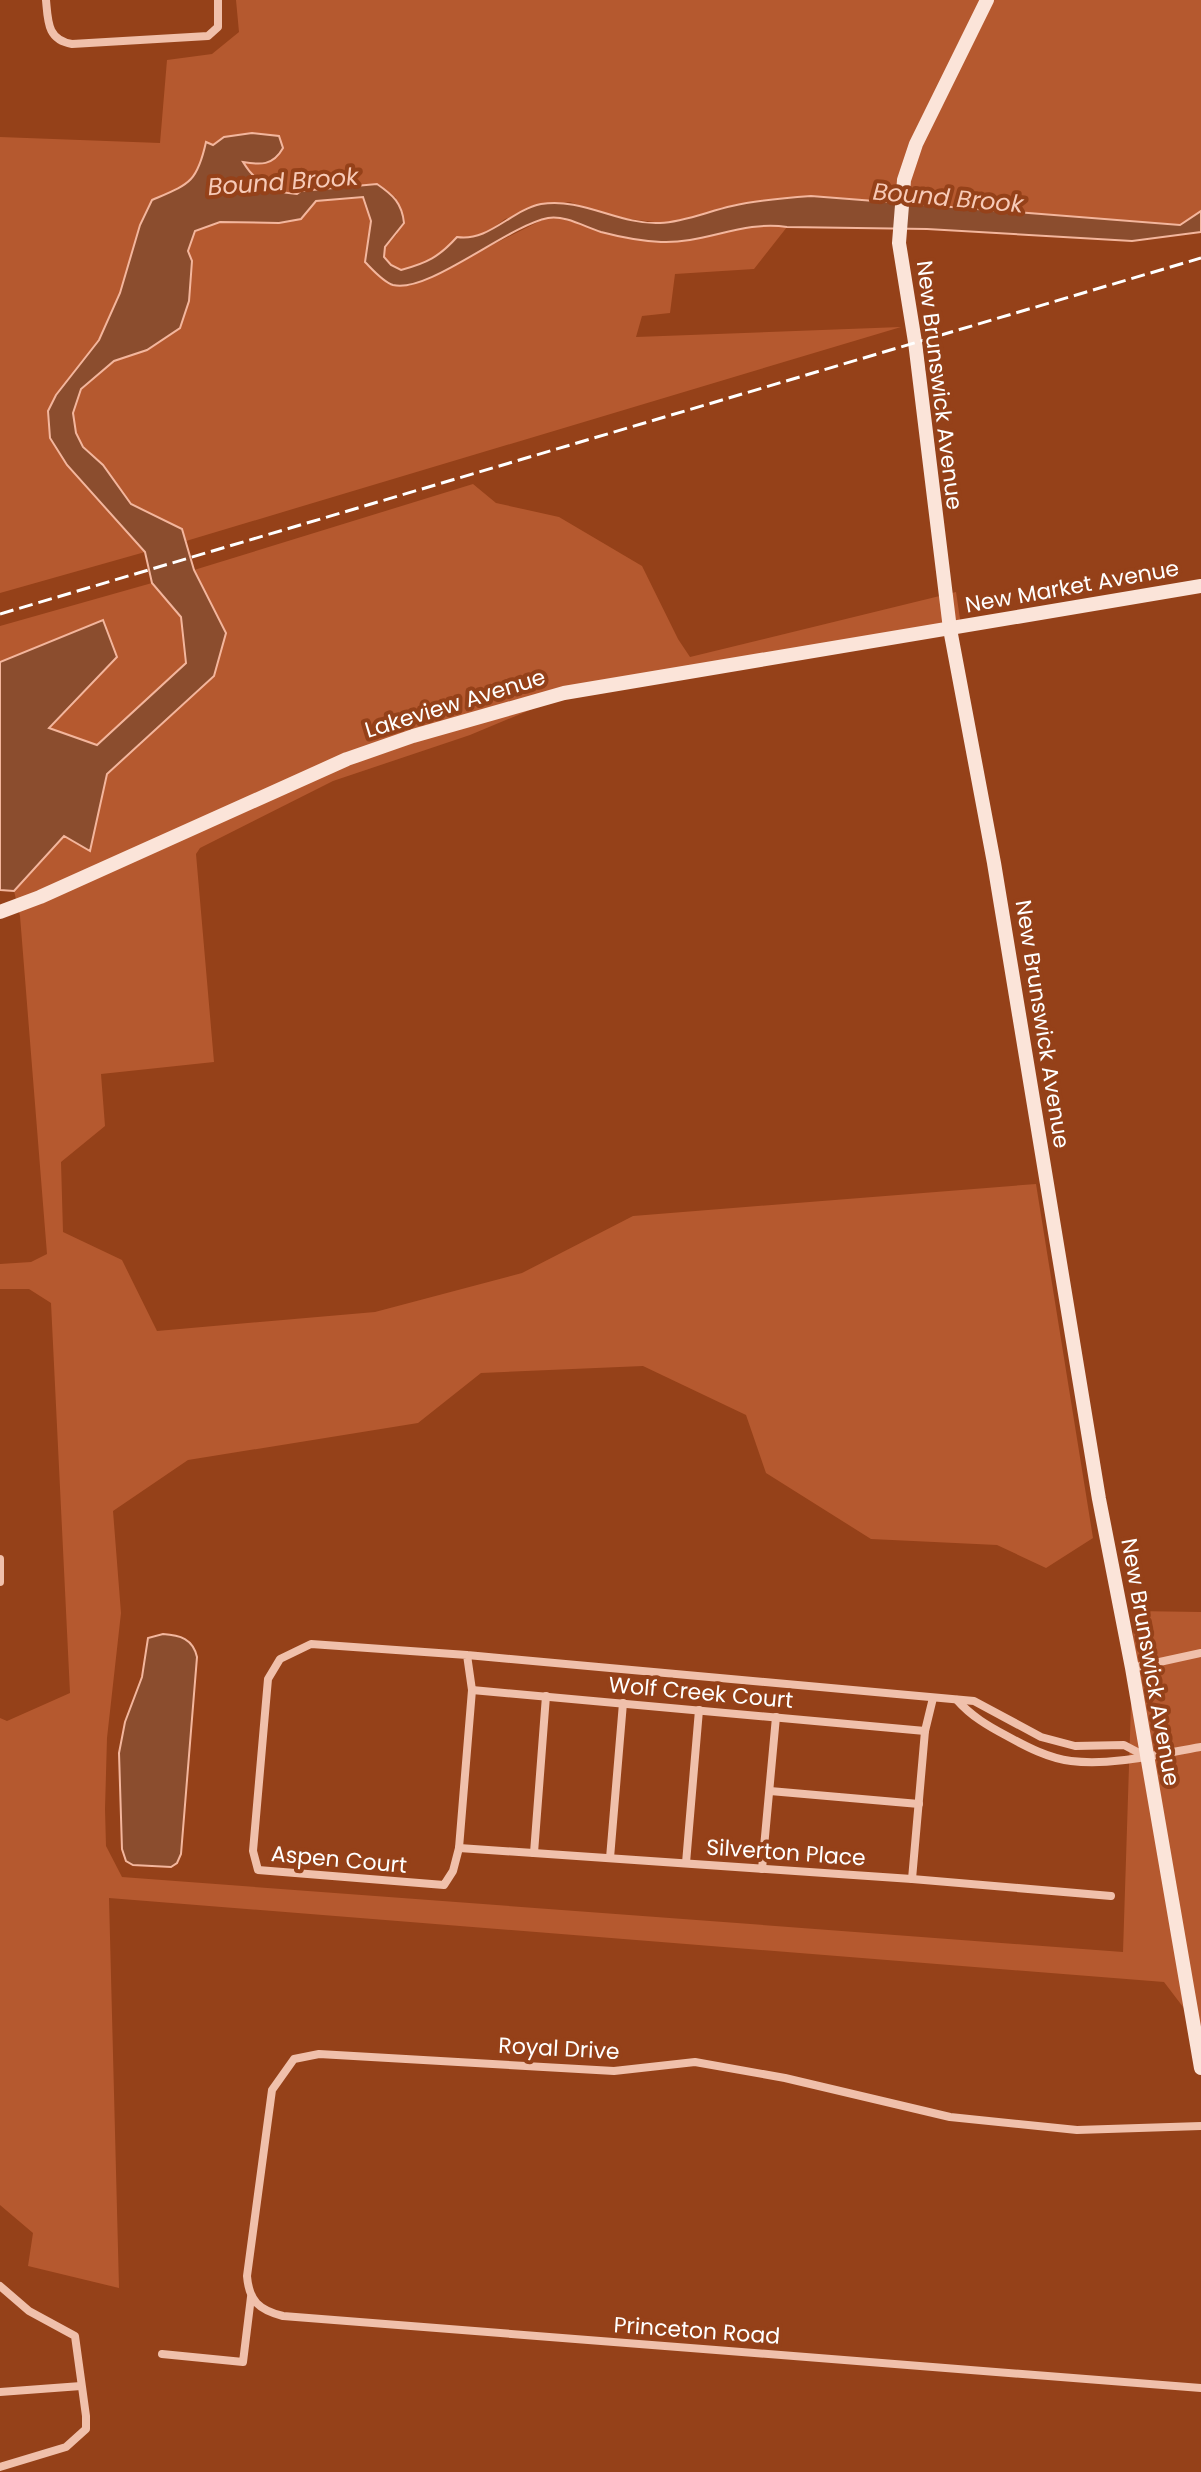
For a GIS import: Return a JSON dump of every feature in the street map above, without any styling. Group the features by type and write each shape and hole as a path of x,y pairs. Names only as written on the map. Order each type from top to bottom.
{"street":[{"path":"46,0 49,28 57,39 72,44 208,36 218,27 218,0"},
{"name":"New Brunswick Avenue","path":"987,0 916,144 904,180 899,243 915,342 950,629 1000,894 1099,1499 1132,1668 1201,2068"},
{"name":"New Market Avenue","path":"950,629 1201,586"},
{"name":"Lakeview Avenue","path":"0,912 40,897 347,759 488,713 564,693 950,629"},
{"path":"0,1559 0,1582"},
{"name":"Aspen Court","path":"467,1655 472,1690 459,1848 453,1871 444,1885 258,1870 253,1851 268,1679 280,1659 311,1644 467,1655 974,1701 1041,1737 1075,1746 1124,1745 1145,1756"},
{"path":"1132,1668 1201,1653"},
{"name":"Wolf Creek Court","path":"472,1690 925,1731"},
{"path":"534,1853 546,1696"},
{"path":"912,1879 925,1731 933,1698"},
{"path":"957,1700 968,1713 1035,1751 1068,1761 1094,1762 1201,1747"},
{"path":"610,1858 623,1703"},
{"path":"686,1863 699,1710"},
{"path":"762,1869 776,1717"},
{"path":"770,1791 919,1804"},
{"name":"Silverton Place","path":"459,1848 1111,1896"},
{"name":"Royal Drive","path":"251,2297 247,2276 272,2090 294,2059 319,2054 614,2071 695,2062 785,2078 950,2117 1077,2130 1201,2126"},
{"path":"0,2286 29,2311 75,2336 86,2429 66,2447 0,2467"},
{"path":"162,2354 243,2362 251,2297"},
{"name":"Princeton Road","path":"251,2297 265,2311 283,2316 1201,2388"},
{"path":"0,2392 81,2386"}],"shaded area":[{"path":"236,0 1201,0 1201,211 1180,225 1050,216 663,223 612,217 570,202 547,205 505,219 486,233 469,238 457,237 432,258 401,270 384,257 385,248 397,234 396,198 377,184 301,191 297,194 280,191 259,180 242,161 279,136 244,135 228,138 213,146 206,143 201,169 183,187 152,200 140,225 120,293 99,341 56,395 50,438 67,465 145,552 0,593 0,137 160,143 167,60 212,54 239,32"},
{"path":"252,133 279,136 283,148 275,158 260,164 243,162 259,181 273,189 297,194 301,191 377,184 392,196 399,205 404,223 385,247 384,257 401,270 432,258 457,237 479,235 530,207 556,203 586,207 630,220 660,223 742,204 811,196 1180,225 1201,211 1201,232 1132,241 927,229 771,226 739,229 693,240 661,242 616,236 568,220 548,218 511,233 447,270 408,285 393,285 365,262 371,221 363,197 316,201 301,219 279,223 220,222 195,231 188,251 192,261 189,301 180,328 147,350 114,361 81,389 73,413 76,433 83,447 103,465 131,504 182,529 194,570 226,633 214,676 107,774 90,851 64,836 14,891 0,890 0,662 103,620 117,657 49,728 97,745 186,663 181,617 152,583 145,552 67,465 50,438 48,411 56,395 99,340 120,293 140,225 152,200 190,180 199,166 206,142 213,145 224,137"},
{"path":"364,197 371,221 365,262 390,285 409,286 552,217 570,221 737,228 769,224 787,227 754,269 675,274 670,313 642,316 636,337 901,327 186,541 182,529 131,504 103,465 83,447 76,433 73,413 81,389 114,361 147,350 180,328 192,261 188,251 195,231 220,222 279,223 316,201"},
{"path":"473,484 496,503 559,517 642,566 690,657 956,592 962,632 554,700 470,735 333,781 200,848 196,854 214,1062 101,1074 105,1126 61,1162 63,1232 122,1260 157,1331 375,1312 522,1273 633,1216 1036,1184 1093,1538 1046,1568 997,1545 871,1539 766,1473 746,1415 643,1366 481,1373 418,1423 188,1460 113,1511 121,1613 107,1738 106,1846 122,1877 1123,1952 1134,1611 1201,1612 1201,2060 1196,2024 1164,1982 109,1898 119,2288 28,2266 33,2233 0,2205 0,1718 7,1721 70,1693 51,1303 29,1289 0,1289 0,1264 31,1262 47,1254 20,916 14,891 64,836 90,850 106,774 214,676 226,633 194,570"},
{"path":"152,583 181,617 186,663 97,745 48,729 117,657 103,621 0,662 0,626"},
{"path":"163,1634 185,1639 197,1657 181,1854 171,1867 133,1865 126,1861 122,1849 119,1753 125,1722 142,1677 148,1638"}],"railway":[{"path":"0,614 1201,258"}],"water label":[{"name":"Bound Brook","path":"283,182"},
{"name":"Bound Brook","path":"948,198"}]}
